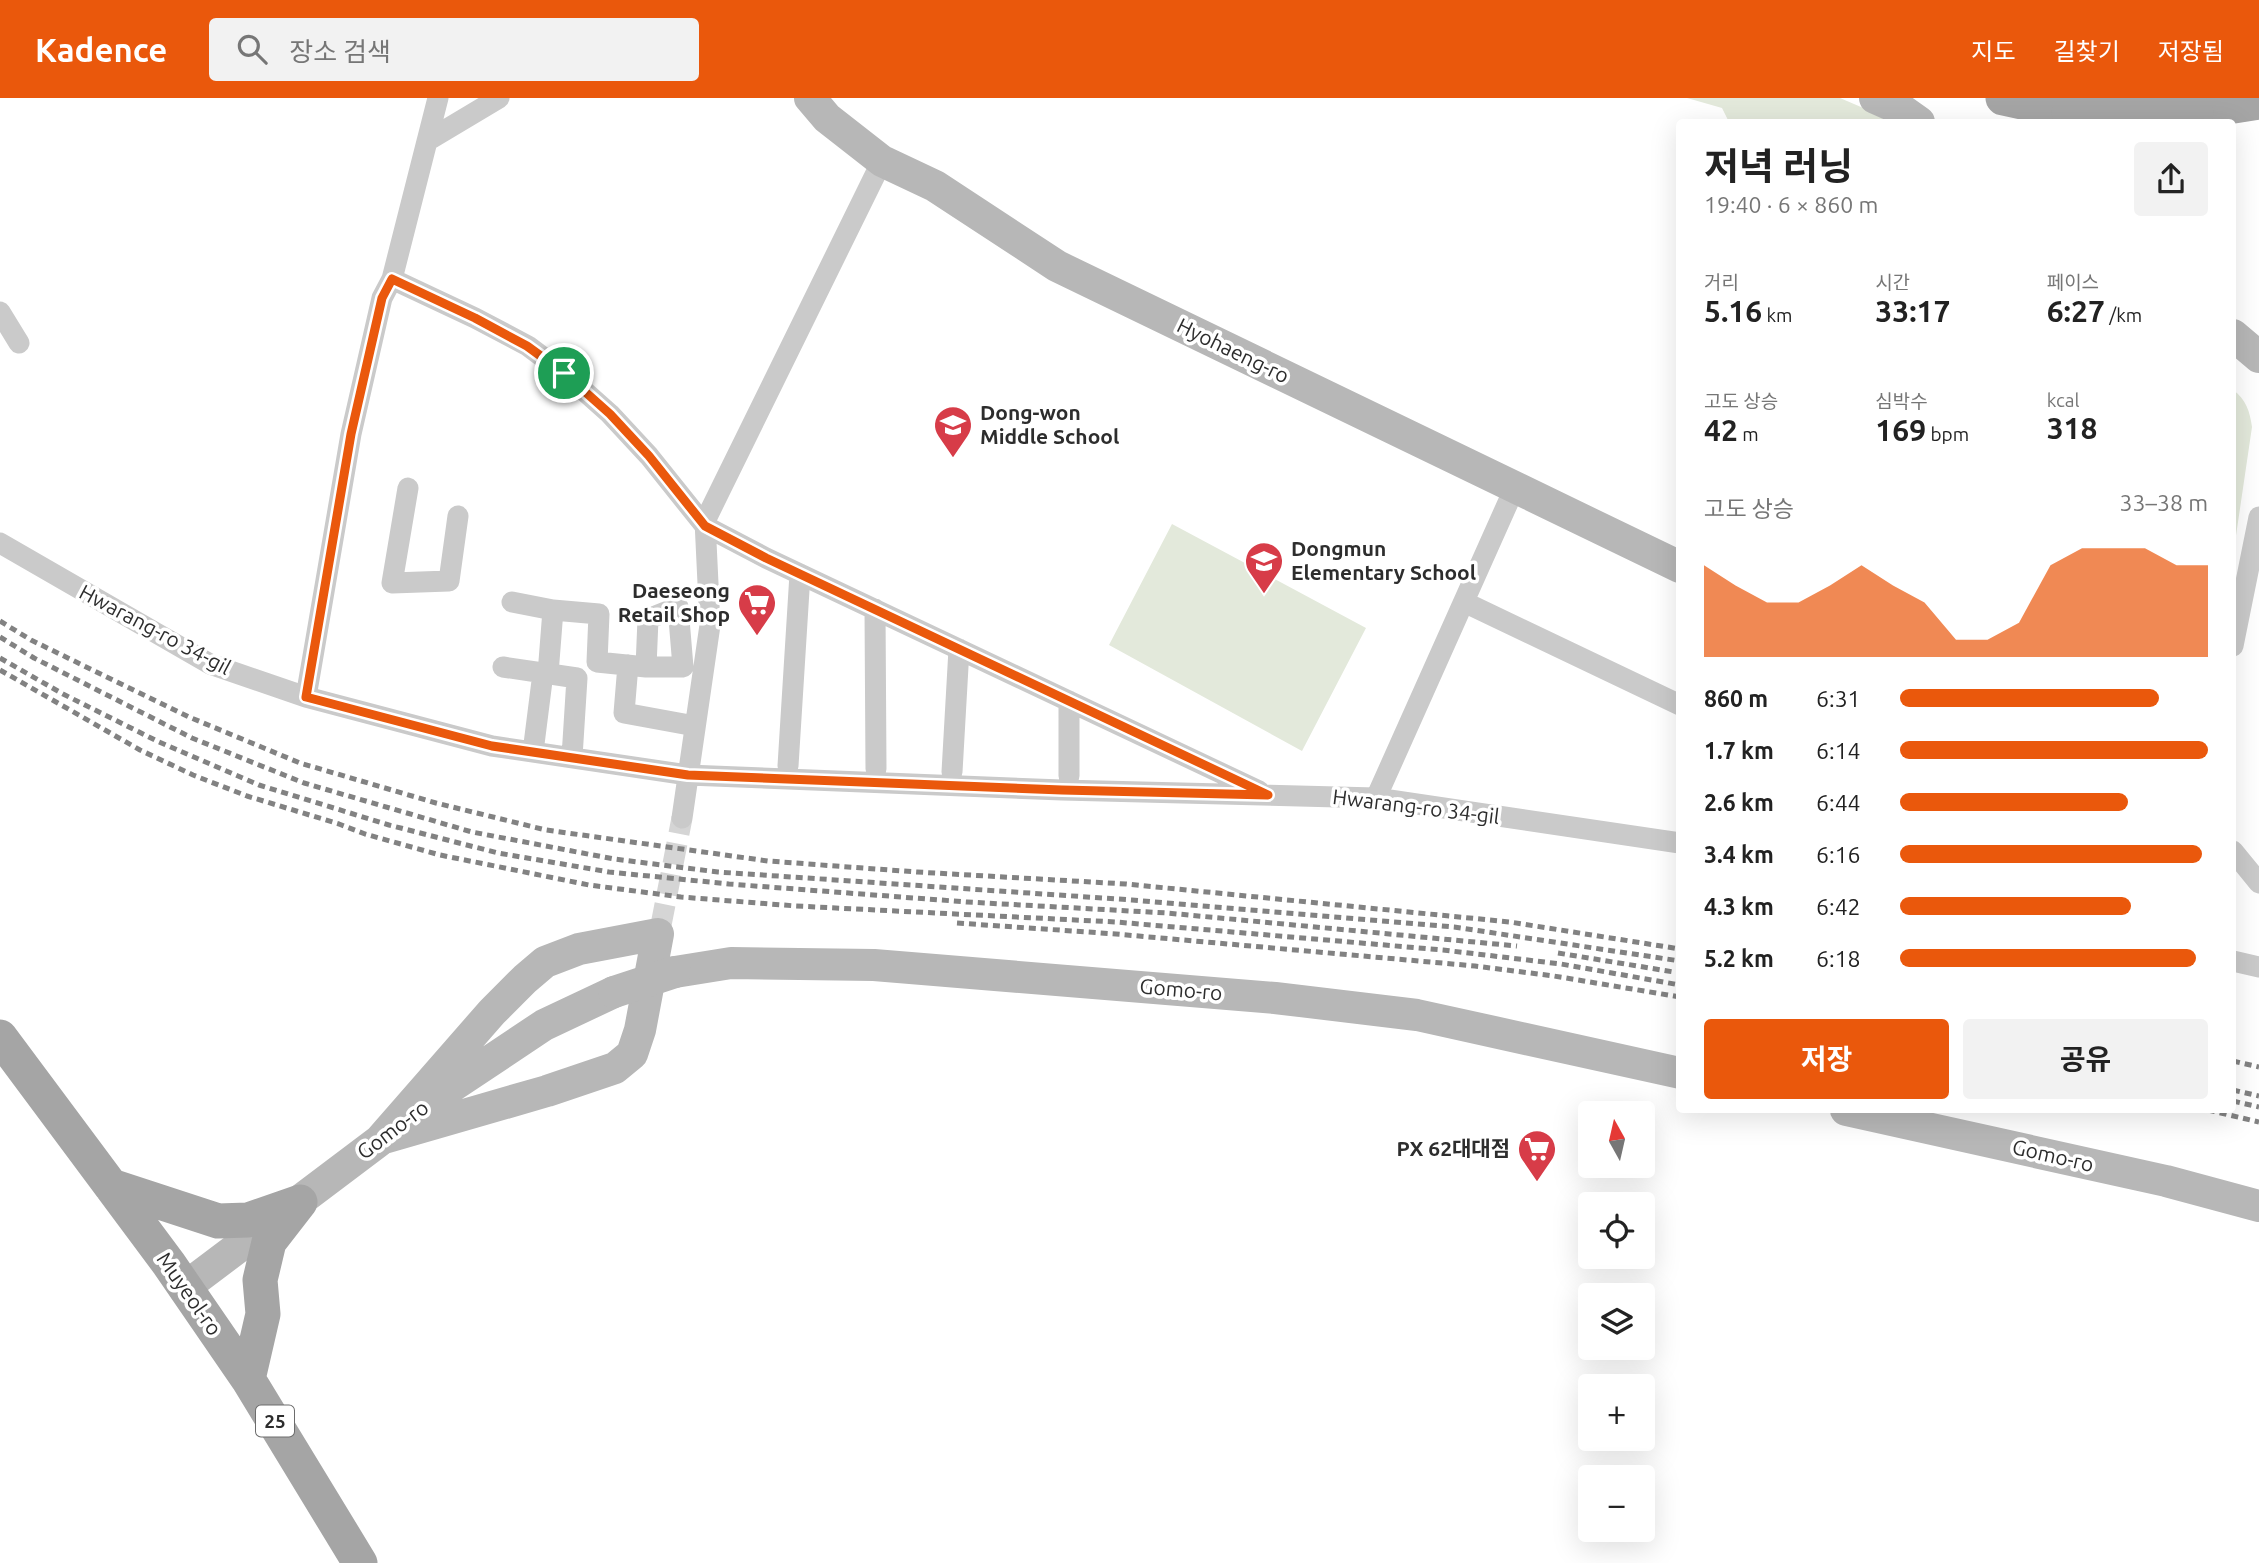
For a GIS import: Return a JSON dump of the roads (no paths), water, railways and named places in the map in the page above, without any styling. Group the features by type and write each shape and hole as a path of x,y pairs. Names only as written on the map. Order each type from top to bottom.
{"main road":[{"name":"Hyohaeng-ro","path":"810,98 827,118 882,161 935,186 1057,266 1676,565"},
{"path":"1875,98 1915,119"},
{"path":"2003,98 2069,112 2196,112 2259,102"},
{"path":"2152,98 2155,119"},
{"path":"2236,338 2259,357"},
{"path":"2236,358 2259,370"},
{"path":"659,929 640,1030 632,1054 615,1068 547,1091 381,1139 492,1012 545,962 579,949 659,929"},
{"name":"Gomo-ro","path":"184,1288 447,1089 544,1025 614,992 675,972 731,963 874,965 1275,998 1417,1015 1676,1072"},
{"name":"Muyeol-ro","path":"0,1037 111,1186 248,1379 356,1562"},
{"name":"Gomo-ro","path":"1860,1113 2166,1181 2259,1206"},
{"path":"111,1186 218,1221 248,1220 300,1202"},
{"path":"248,1379 263,1314 260,1280 269,1242 300,1202"}],"street":[{"path":"306,697 351,434 438,98"},
{"path":"427,141 499,98"},
{"path":"682,818 710,625 705,521 882,161"},
{"path":"387,288 507,335 564,373 610,414 649,456 705,526 800,574 1268,795"},
{"path":"0,312 19,343"},
{"path":"1376,798 1515,487"},
{"path":"408,488 392,583 449,581 458,516"},
{"path":"2236,631 2259,517"},
{"name":"Hwarang-ro 34-gil","path":"0,543 210,664 306,697 492,746 688,775 1062,790 1376,798 1676,842"},
{"path":"788,765 800,574"},
{"path":"512,602 553,610 599,614 597,662 637,666 624,713 695,726"},
{"path":"1464,602 1676,703"},
{"path":"875,609 876,769"},
{"path":"533,752 553,610"},
{"path":"952,772 958,649"},
{"path":"503,667 578,678 572,757"},
{"path":"1069,701 1069,776"},
{"path":"2236,855 2259,883"},
{"path":"2236,962 2259,967"}],"tunnel":[{"path":"661,925 682,818"}],"railway":[{"path":"0,621 31,640 189,717 300,763 436,803 546,830 768,861 1126,884 1510,922 1676,948"},
{"path":"0,637 34,658 192,738 304,783 472,832 614,859 718,872 1132,900 1454,927 1676,960"},
{"path":"0,658 63,694 159,742 259,785 389,825 498,853 609,872 729,884 967,902 1167,913 1517,946"},
{"path":"0,670 140,750 247,796 440,855 589,885 681,897 796,906 1116,922 1443,950 1561,964 1676,984"},
{"path":"957,923 1116,934 1475,966 1676,996"},
{"path":"1558,953 1676,972"},
{"path":"2236,1062 2259,1067"},
{"path":"2236,1091 2259,1096"},
{"path":"2236,1102 2259,1107"},
{"path":"2221,1113 2259,1122"}],"place":[{"name":"Dong-won Middle School","path":"953,459"},
{"name":"Dongmun Elementary School","path":"1264,595"},
{"name":"Daeseong Retail Shop","path":"757,637"},
{"name":"PX 62대대점","path":"1537,1183"}]}
